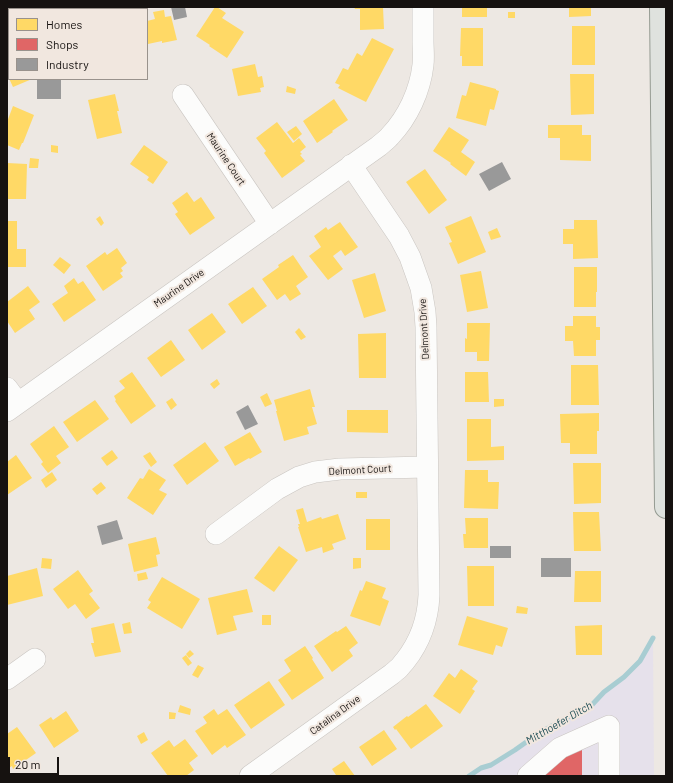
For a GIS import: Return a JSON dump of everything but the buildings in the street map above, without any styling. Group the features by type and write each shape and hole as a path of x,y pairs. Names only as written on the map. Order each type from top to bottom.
{"main road":[{"path":"661,7 666,507"}],"street":[{"path":"351,165 390,136 405,117 412,103 418,88 423,64 423,7"},
{"name":"Maurine Court","path":"183,95 270,224"},
{"name":"Maurine Drive","path":"11,401 270,224 351,165"},
{"name":"Delmont Drive","path":"351,165 403,243 419,280 424,304 426,327 428,601 424,626 414,649"},
{"name":"Delmont Court","path":"216,534 276,489 299,477 315,472 340,469 427,467"},
{"name":"Catalina Drive","path":"250,776 392,674 399,668 414,649"},
{"path":"7,679 35,658"},
{"path":"528,776 560,748 608,726 609,776"}],"shaded area":[{"path":"653,638 654,776 469,776 481,768 491,765 515,750 539,732 589,708 604,692 624,677 640,661"}],"waterway":[{"name":"Mitthoefer Ditch","path":"469,776 481,768 491,765 539,733 570,716 589,708 604,692 624,677 640,661 653,638"}]}
